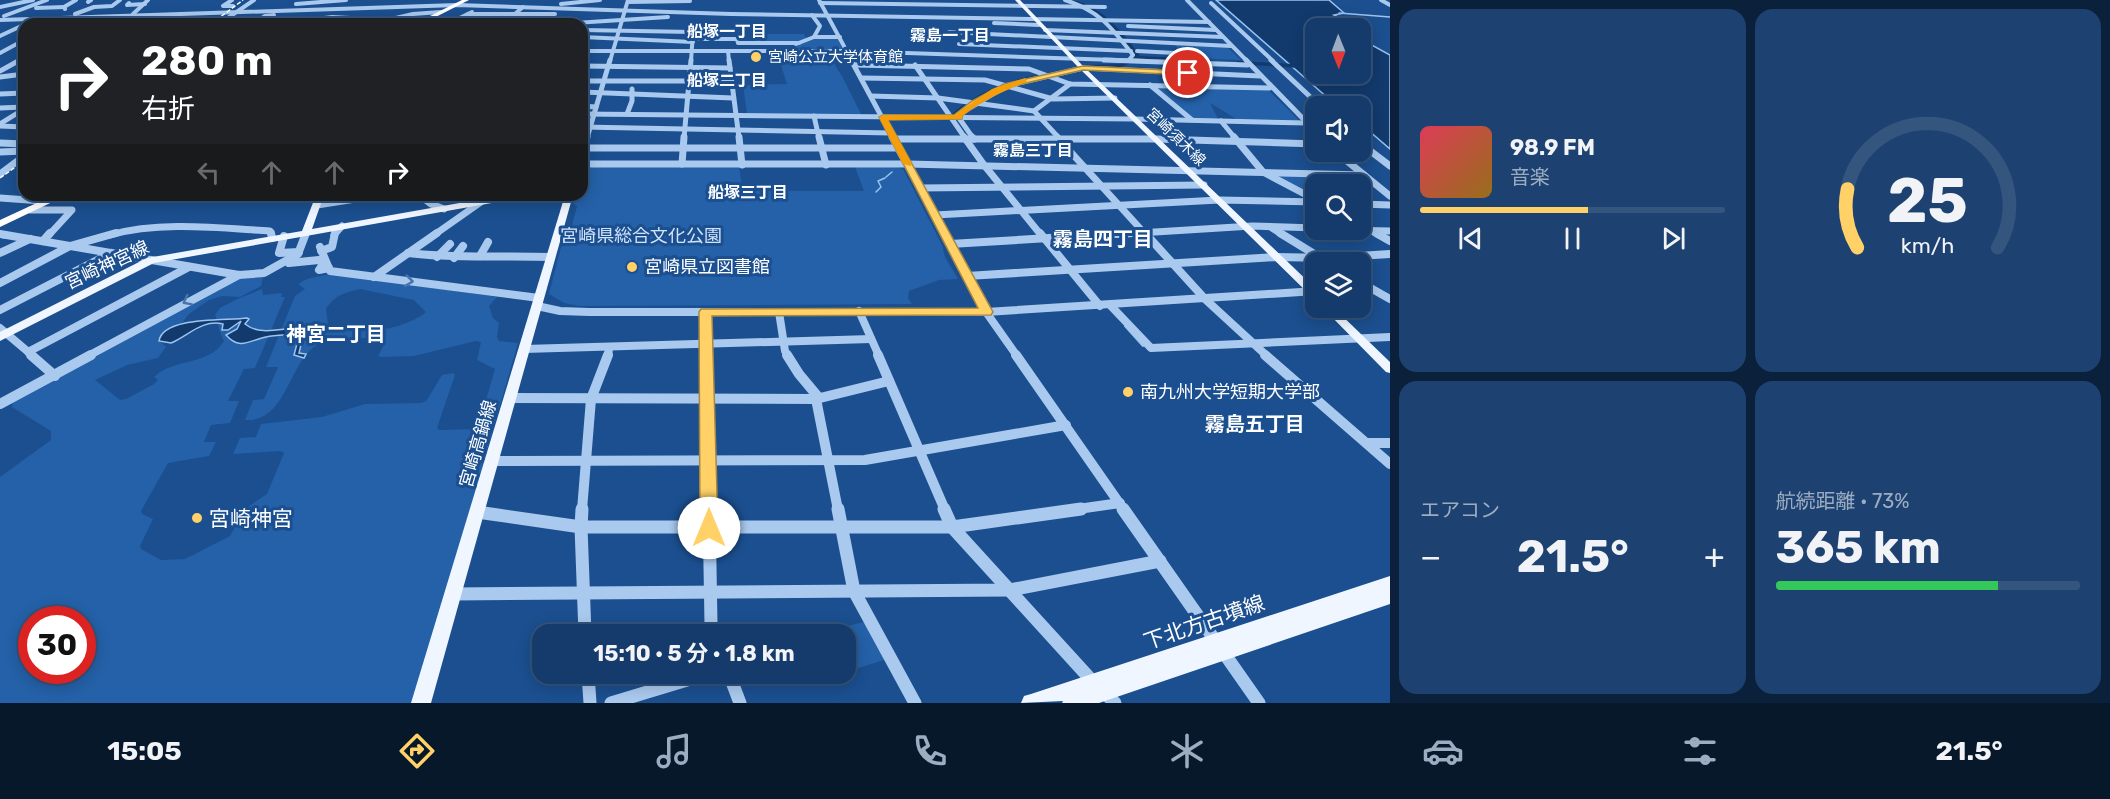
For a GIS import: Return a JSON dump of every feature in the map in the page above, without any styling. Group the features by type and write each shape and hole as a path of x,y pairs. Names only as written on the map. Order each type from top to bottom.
{"highway":[{"path":"450,0 462,3"},
{"path":"430,18 471,0"},
{"path":"432,18 462,3"},
{"path":"0,222 42,201"},
{"path":"0,222 49,201"}],"main road":[{"name":"宮崎須木線","path":"1024,8 1305,283"},
{"path":"318,201 306,232 321,232 342,226 487,201"},
{"name":"宮崎高鍋線","path":"421,703 567,201"},
{"name":"宮崎神宮線","path":"2,333 151,260 306,232"},
{"path":"1338,318 1390,369"},
{"name":"下北方古墳線","path":"1072,703 1104,693 1390,583"},
{"name":"下北方古墳線","path":"1220,647 1390,597"},
{"name":"下北方古墳線","path":"1031,703 1104,693"}],"street":[{"path":"3,6 35,0"},
{"path":"0,17 26,7 58,0"},
{"path":"3,6 64,7 76,0"},
{"path":"92,17 120,0"},
{"path":"232,0 223,6 233,6"},
{"path":"218,18 240,1 253,0"},
{"path":"228,18 253,0"},
{"path":"279,18 301,0"},
{"path":"296,4 348,0"},
{"path":"334,18 348,0"},
{"path":"389,18 412,0"},
{"path":"445,0 481,6 563,9 661,5 681,2 691,3 694,13"},
{"path":"460,18 488,0"},
{"path":"510,18 521,7 599,0"},
{"path":"599,0 588,22 707,13"},
{"path":"902,0 914,5"},
{"path":"924,0 940,22 982,26"},
{"path":"1065,0 1090,7 1110,26"},
{"path":"1071,0 1090,7 1104,18 1116,29 1133,55 1140,60"},
{"path":"1099,0 1122,20"},
{"path":"1187,0 1270,88 1305,121"},
{"path":"1383,0 1390,3"},
{"path":"1017,12 1044,1 1071,18"},
{"path":"129,3 127,5 147,2"},
{"path":"130,16 147,2"},
{"path":"570,18 578,2"},
{"path":"820,2 914,5 967,3 1024,8 1066,25 1110,26 1123,33 1130,42"},
{"path":"820,2 986,312 1220,647 1255,701"},
{"path":"868,16 869,2"},
{"path":"1059,2 1068,6"},
{"path":"0,17 164,15 462,3"},
{"path":"967,3 982,26 1015,50 1015,55 1029,69"},
{"path":"1211,3 1309,96"},
{"path":"854,4 858,16"},
{"path":"627,5 661,5 694,13 935,15"},
{"path":"627,5 589,127 819,131 966,140 1157,140 1305,144"},
{"path":"65,18 94,7 112,6"},
{"path":"64,7 68,16"},
{"path":"867,10 976,17 1024,8 1105,7"},
{"path":"1024,8 1052,18 1209,22"},
{"path":"560,18 563,9"},
{"path":"951,11 969,12"},
{"path":"396,18 441,12"},
{"path":"1104,18 1112,12"},
{"path":"1063,13 1095,13"},
{"path":"468,14 561,15"},
{"path":"1154,14 1162,21"},
{"path":"159,18 164,15"},
{"path":"262,18 282,15"},
{"path":"777,51 799,43 815,33 820,26 812,15"},
{"path":"1174,15 1204,16"},
{"path":"98,18 102,16"},
{"path":"1168,17 1174,21"},
{"path":"1140,20 1170,44 1196,86"},
{"path":"808,22 817,22"},
{"path":"1066,25 1070,31 1073,47"},
{"path":"0,36 18,27"},
{"path":"985,80 968,54 945,27 1042,27 1070,31 1149,27 1216,30"},
{"path":"588,29 693,32 692,68 682,165"},
{"path":"949,32 1231,46"},
{"path":"815,33 840,37"},
{"path":"1123,33 1223,37"},
{"path":"588,37 642,40 737,39 738,43"},
{"path":"592,51 602,38"},
{"path":"1088,39 1112,59"},
{"path":"627,114 632,101 631,93 642,40"},
{"path":"1104,40 1113,50"},
{"path":"9,48 18,43"},
{"path":"742,165 731,81 730,51 738,43 799,43"},
{"path":"960,44 1131,51"},
{"path":"0,50 18,47"},
{"path":"588,51 847,51 1247,64"},
{"path":"1140,60 1137,51 1175,53"},
{"path":"907,53 938,98 974,139"},
{"path":"954,117 971,102 1003,85 1082,67 1140,60"},
{"path":"1099,68 1128,65 1140,60"},
{"path":"0,71 18,61"},
{"path":"855,65 1029,69 1070,84 1270,88"},
{"path":"588,66 730,68"},
{"path":"1082,67 1260,76"},
{"path":"0,77 18,75"},
{"path":"862,78 985,80 1053,99 1115,98"},
{"path":"588,81 731,81"},
{"path":"1034,111 1053,99 1070,84"},
{"path":"1150,85 1192,120"},
{"path":"588,92 734,98"},
{"path":"0,94 18,93"},
{"path":"3,107 18,96"},
{"path":"871,96 938,98 1034,111 1205,299 1250,342 1390,464"},
{"path":"588,106 596,107"},
{"path":"3,107 18,108"},
{"path":"0,125 18,113"},
{"path":"588,114 1135,119 1305,123"},
{"path":"814,116 826,165"},
{"path":"13,117 18,117"},
{"path":"954,117 966,140 1074,269 1100,306"},
{"path":"1221,121 1263,172 1305,195"},
{"path":"0,125 18,126"},
{"path":"612,147 617,128"},
{"path":"0,143 18,144"},
{"path":"588,149 612,147 740,146 899,148"},
{"path":"0,152 18,151"},
{"path":"1371,151 1390,166"},
{"path":"0,174 18,160"},
{"path":"1348,162 1363,174"},
{"path":"588,164 987,165 1330,174"},
{"path":"1371,181 1390,196"},
{"path":"920,188 1204,185"},
{"path":"0,198 18,199"},
{"path":"935,215 1219,200 1305,201"},
{"path":"317,205 343,201"},
{"path":"426,201 444,209"},
{"path":"374,277 481,202"},
{"path":"1371,204 1390,205"},
{"path":"30,210 72,210 44,241"},
{"path":"284,236 279,253 311,255 332,247 336,232 342,226"},
{"path":"950,244 1246,227 1305,228"},
{"path":"1270,227 1311,252"},
{"path":"0,284 70,246 141,228 256,229 270,231 272,238"},
{"path":"1371,230 1390,241"},
{"path":"1371,231 1390,231"},
{"path":"0,234 240,275 267,272 297,255 306,232"},
{"path":"0,253 30,239"},
{"path":"480,256 488,242"},
{"path":"437,257 450,244"},
{"path":"454,258 463,246"},
{"path":"322,252 330,271 538,302 560,311 986,312 1305,293"},
{"path":"0,310 111,253"},
{"path":"408,253 454,258 551,257"},
{"path":"1371,256 1390,254"},
{"path":"967,276 1277,257 1305,259"},
{"path":"267,272 277,273 285,264 313,260 322,262 319,270 329,268"},
{"path":"28,352 189,267"},
{"path":"0,404 55,376 166,312 240,275"},
{"path":"1371,288 1390,299"},
{"path":"1110,305 1151,348 1250,342 1390,338"},
{"path":"859,311 952,527 1104,693"},
{"path":"706,312 711,624"},
{"path":"779,312 785,351 817,399 854,591 915,703"},
{"path":"2,333 55,376"},
{"path":"524,349 609,348 783,339 871,339"},
{"path":"584,624 581,527 591,399 608,358 609,348"},
{"path":"510,398 817,399 889,381"},
{"path":"491,460 865,460 1066,425"},
{"path":"1367,443 1390,443"},
{"path":"477,512 581,527 952,527 1120,503"},
{"path":"453,594 1010,590 1160,561"},
{"path":"589,684 590,703"},
{"path":"610,703 674,684"},
{"path":"733,684 740,703"}],"green space":[{"path":"757,34 804,34 807,40 798,43 754,43 752,40 758,39"},
{"path":"815,38 837,38 843,50 782,50"},
{"path":"1175,44 1227,47 1241,60 1183,58"},
{"path":"741,52 827,52 861,114 747,114 743,85 787,84 777,53"},
{"path":"1155,86 1267,89 1301,122 1238,120 1210,103 1218,119 1192,119"},
{"name":"宮崎県総合文化公園","path":"739,167 743,191 864,191 855,167 897,167 903,169 958,279 939,280 909,291 908,298 912,304 579,306 564,303 549,294 561,247 567,244 577,206 574,204 575,201 588,201 588,168"},
{"path":"1268,173 1305,174 1305,192"},
{"path":"333,273 497,297 489,306 493,318 499,323 497,337 499,341 518,343 414,703 0,703 0,477 51,440 51,431 12,407 13,400 235,279 263,277 261,286 240,297 222,296 209,300 189,314 182,323 165,330 158,339 166,347 158,358 127,365 95,380 120,400 126,399 154,384 158,380 154,377 162,371 200,358 217,349 224,341 215,315 220,308 262,289 263,295 282,293 281,297 285,297 255,368 244,369 228,401 239,401 230,423 211,425 204,442 216,442 209,456 168,463 141,511 142,514 153,519 140,546 141,549 161,560 185,559 230,536 245,509 267,494 284,453 280,451 233,454 240,438 256,437 261,424 322,417 365,404 422,403 427,400 442,375 453,373 455,375 437,428 439,430 478,427 495,369 477,360 481,342 476,341 414,356 381,357 378,356 386,341 383,338 338,339 314,347 305,355 278,403 258,418 245,420 253,400 264,399 278,367 266,367 295,296 305,289 298,284 307,279","holes":["360,289 414,300 426,312 417,318 392,327 352,331 328,324 326,309 329,304 340,295 349,292"]},
{"path":"864,622 887,659 856,669 856,624"}],"shaded area":[{"path":"1216,0 1329,0 1344,13 1334,15 1340,18 1305,18 1305,78"},
{"path":"1371,45 1390,55 1390,149 1371,133 1371,96 1326,96 1312,84 1371,84"},
{"path":"249,319 245,324 258,330 303,328 299,353 306,354 304,358 294,355 299,336 296,334 266,337 245,343 231,340 226,335 237,329 241,321 228,330 222,330 223,324 208,324 171,343 159,341 163,333 183,324"}],"waterway":[{"path":"1069,0 1087,5 1103,17 1137,56 1121,65 1085,67"},
{"path":"1339,13 1390,17"},
{"path":"1137,58 1181,60"},
{"path":"1237,63 1305,66"},
{"path":"953,117 994,90 1041,76"},
{"path":"886,177 892,172"},
{"path":"876,192 881,187 878,181 885,178"},
{"path":"1125,326 1143,346"}],"railway":[{"path":"219,18 243,0"},
{"path":"0,178 18,165"}],"slow traffic":[{"path":"908,164 883,117 959,118 958,115 994,91 1025,80"}],"place":[{"name":"宮崎公立大学体育館","path":"756,57"},
{"name":"宮崎県立図書館","path":"632,267"},
{"name":"南九州大学短期大学部","path":"1128,392"},
{"name":"宮崎神宮","path":"197,518"}],"district":[{"name":"船塚一丁目","path":"727,31"},
{"name":"霧島一丁目","path":"950,35"},
{"name":"船塚二丁目","path":"727,80"},
{"name":"霧島三丁目","path":"1033,150"},
{"name":"船塚三丁目","path":"748,192"},
{"name":"霧島四丁目","path":"1103,239"},
{"name":"神宮二丁目","path":"336,334"},
{"name":"霧島五丁目","path":"1255,424"}],"route":[{"path":"709,528 706,312 986,312 883,117 959,118 958,115 975,103 1006,86 1083,68 1188,73"}]}
